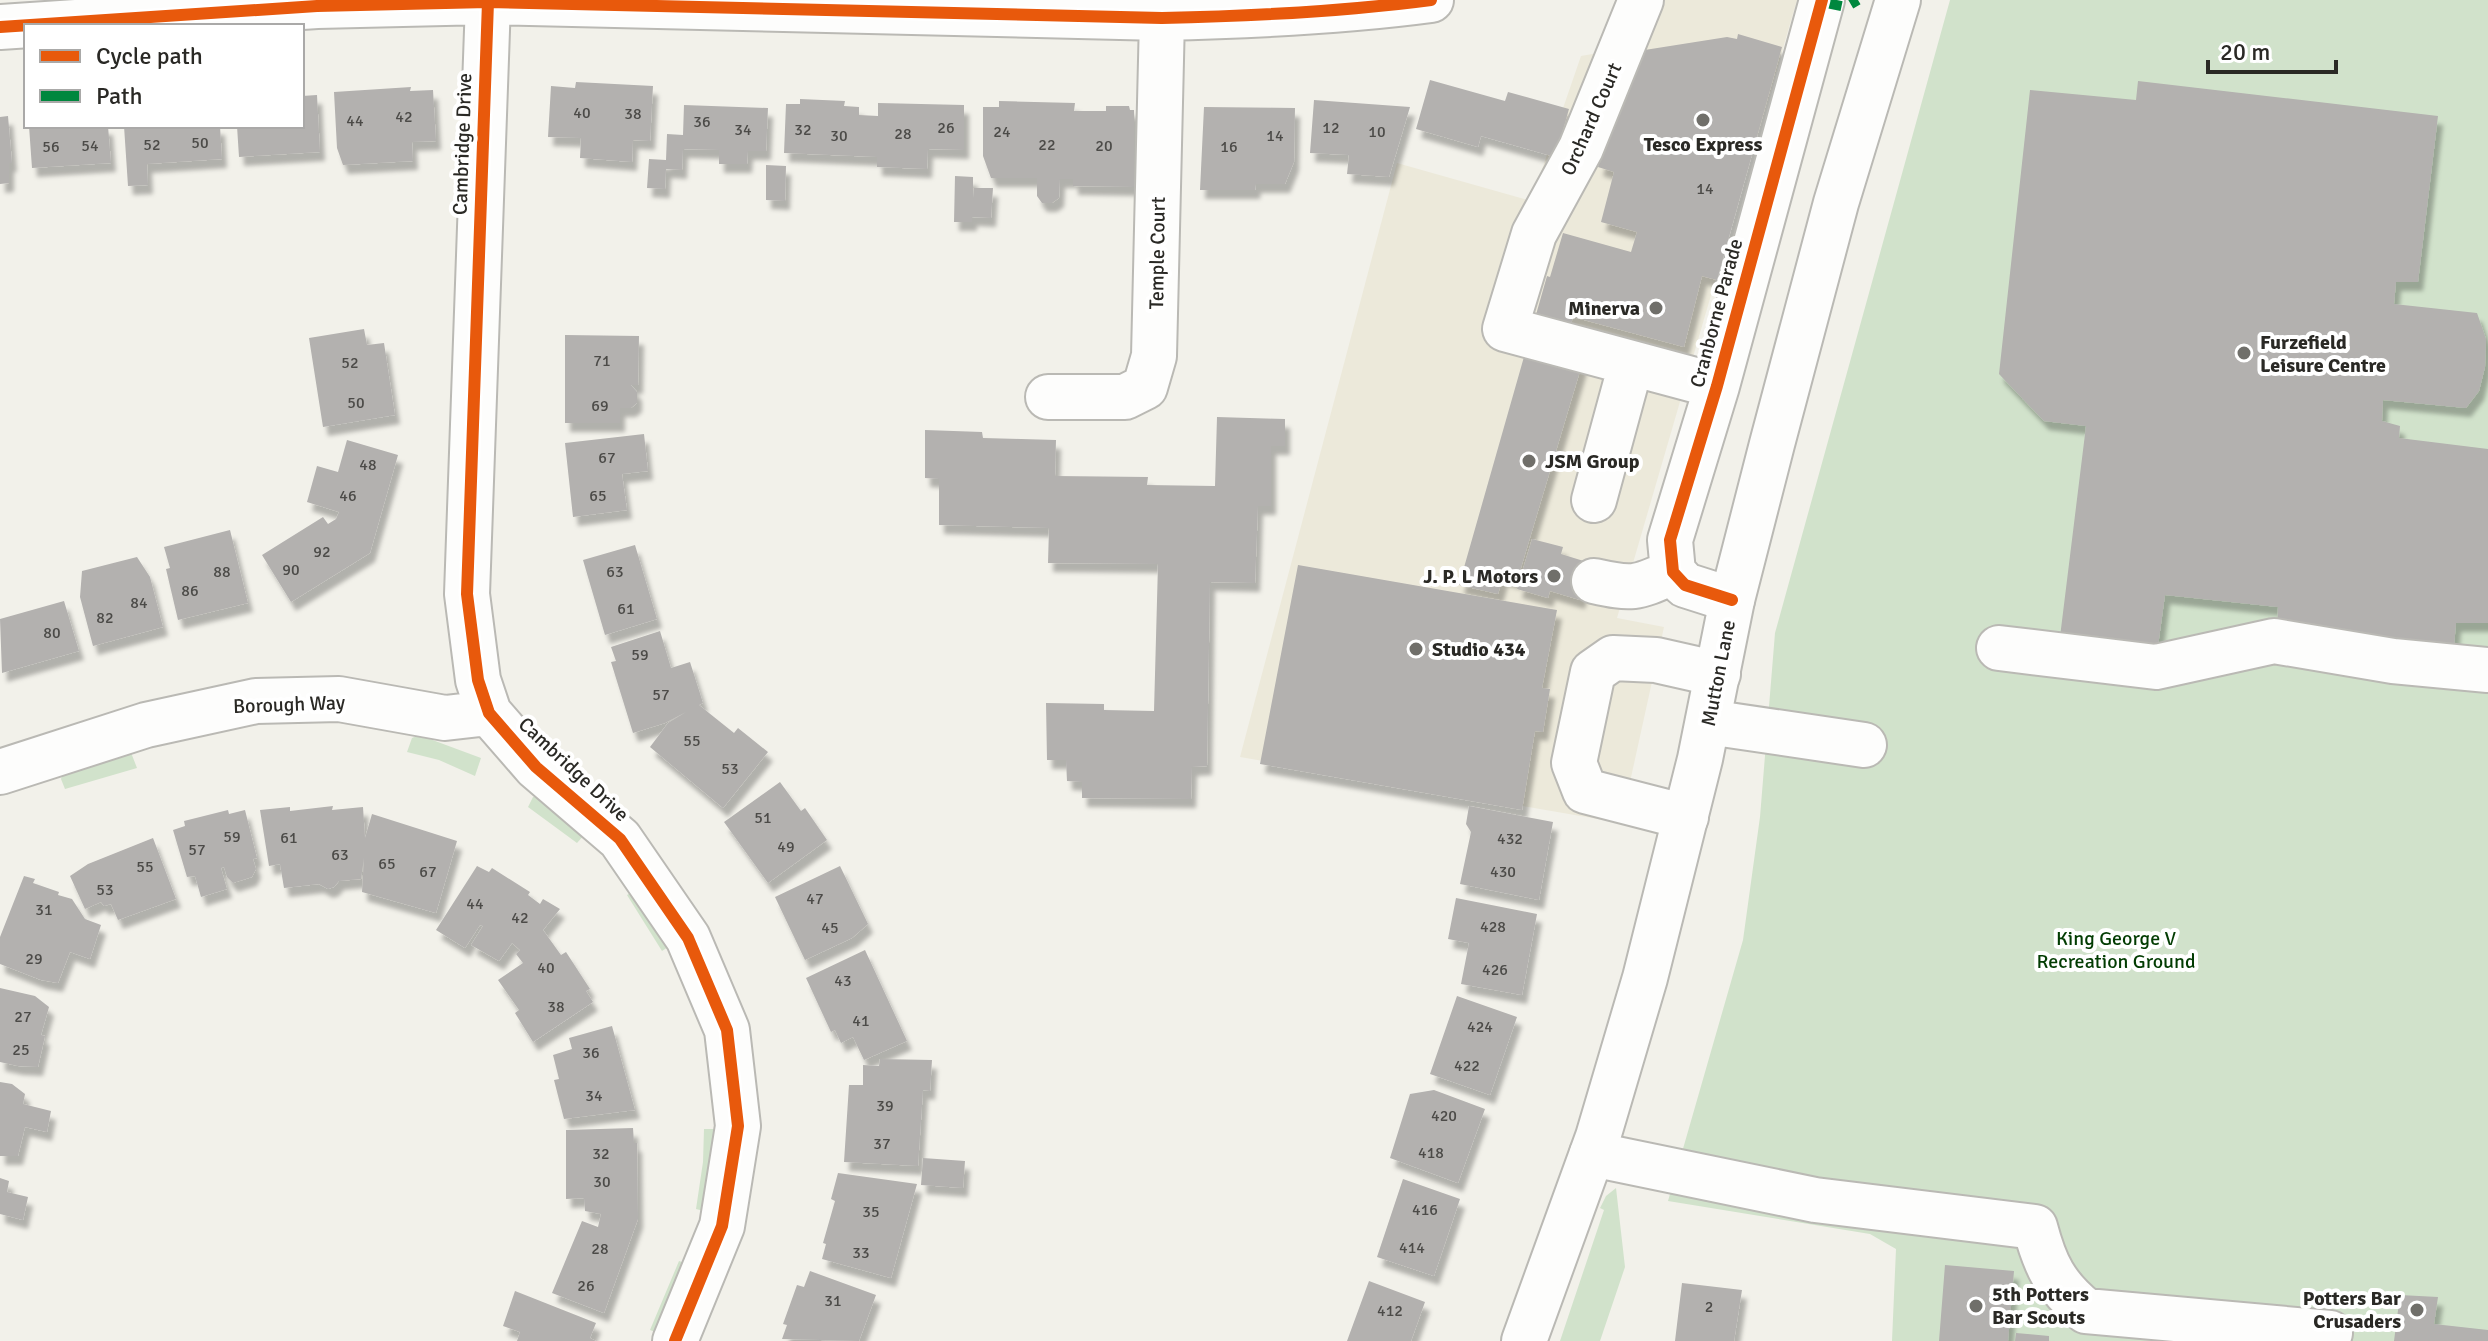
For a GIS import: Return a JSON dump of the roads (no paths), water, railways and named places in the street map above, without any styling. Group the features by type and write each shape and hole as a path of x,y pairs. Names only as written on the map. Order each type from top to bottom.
{"street":[{"path":"40,24 317,3 488,2 1162,18 1268,8 1342,11 1431,0"},
{"name":"Orchard Court","path":"1631,364 1505,329 1534,234 1581,148 1641,0"},
{"name":"Cranborne Parade","path":"1673,572 1670,540 1717,386 1822,0"},
{"name":"Mutton Lane","path":"1524,1341 1592,1154 1645,978 1708,722 1732,600 1836,203 1898,0"},
{"name":"Cambridge Drive","path":"488,2 467,594 478,680 489,713 536,767 620,839 688,938 727,1030 738,1126 722,1226 675,1341"},
{"name":"Temple Court","path":"1048,397 1125,397 1145,387 1154,356 1162,18"},
{"path":"0,27 24,25"},
{"path":"1594,500 1631,364 1717,386"},
{"path":"1594,581 1627,588 1643,585 1673,572 1685,585 1732,600"},
{"path":"1999,648 2156,667 2274,641 2393,661 2488,670"},
{"path":"1686,817 1585,791 1574,763 1593,672 1613,658 1656,660 1718,674"},
{"name":"Borough Way","path":"0,772 146,725 220,706 256,701 339,699 445,718 489,713"},
{"path":"1708,722 1864,745"},
{"path":"1592,1154 1815,1200 2035,1227 2044,1258 2065,1294 2086,1311 2330,1333"}],"place":[{"name":"Tesco Express","path":"1703,120"},
{"name":"Minerva","path":"1656,308"},
{"name":"Furzefield Leisure Centre","path":"2244,353"},
{"name":"JSM Group","path":"1529,461"},
{"name":"J. P. L Motors","path":"1554,576"},
{"name":"Studio 434","path":"1416,649"},
{"name":"5th Potters Bar Scouts","path":"1976,1306"},
{"name":"Potters Bar Crusaders","path":"2417,1310"}],"park label":[{"name":"King George V Recreation Ground","path":"2116,950"}]}
